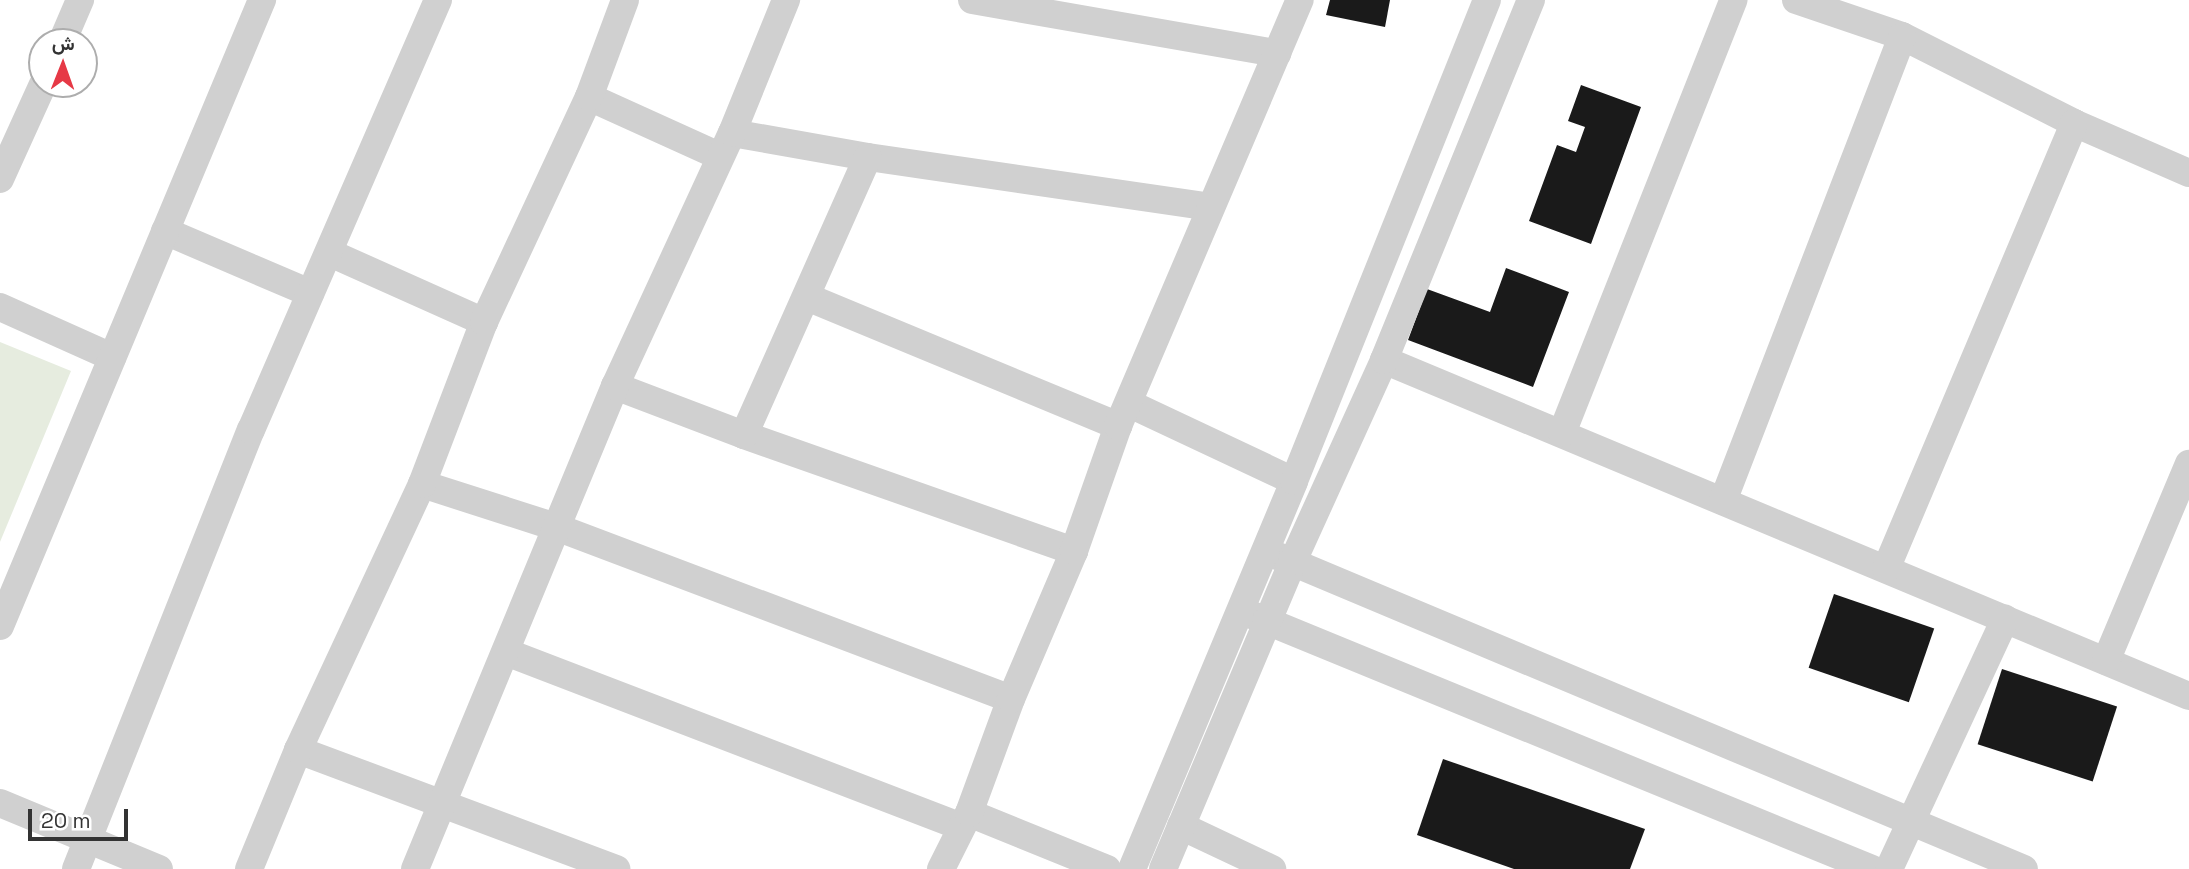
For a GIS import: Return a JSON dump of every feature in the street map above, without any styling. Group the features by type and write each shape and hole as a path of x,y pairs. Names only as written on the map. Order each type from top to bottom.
{"street":[{"path":"68,28 80,0"},
{"path":"1,621 262,0"},
{"path":"76,869 251,430 438,0"},
{"path":"248,869 298,750 422,484 484,322 589,97 625,0"},
{"path":"415,869 440,801 506,652 615,386 725,144 786,0"},
{"path":"972,0 1277,53"},
{"path":"941,869 965,820 1074,551 1124,415 1300,0"},
{"path":"1132,869 1294,481 1487,0"},
{"path":"1163,869 1267,620 1384,360 1531,0"},
{"path":"1562,433 1733,0"},
{"path":"1796,0 1902,36 2074,123 2189,173"},
{"path":"1723,501 1902,36"},
{"path":"589,97 725,144 867,158 1210,207"},
{"path":"0,179 8,135 33,98"},
{"path":"1886,569 2074,123"},
{"path":"744,435 867,158"},
{"path":"166,231 310,293"},
{"path":"330,253 484,322"},
{"path":"807,297 1294,481"},
{"path":"0,307 113,357"},
{"path":"1384,360 2189,696"},
{"path":"615,386 744,435 1074,551"},
{"path":"2106,661 2189,464"},
{"path":"422,484 556,527 1012,699"},
{"path":"1264,551 2024,869"},
{"path":"1240,611 1872,869"},
{"path":"1889,869 2005,619"},
{"path":"506,652 965,820 1107,869"},
{"path":"298,750 617,869"},
{"path":"0,803 159,869"},
{"path":"1181,826 1272,869"}],"shaded area":[{"path":"0,342 71,371 0,542"}],"building":[{"path":"1330,0 1390,0 1385,27 1326,15"},
{"path":"1581,85 1641,107 1591,244 1529,221 1557,145 1576,152 1585,127 1568,121"},
{"path":"1506,268 1569,292 1533,387 1408,340 1427,289 1490,312"},
{"path":"1834,594 1934,629 1909,702 1809,668"},
{"path":"2002,669 2117,706 2093,782 1978,744"},
{"path":"1443,759 1645,829 1630,869 1514,869 1417,835"}]}
